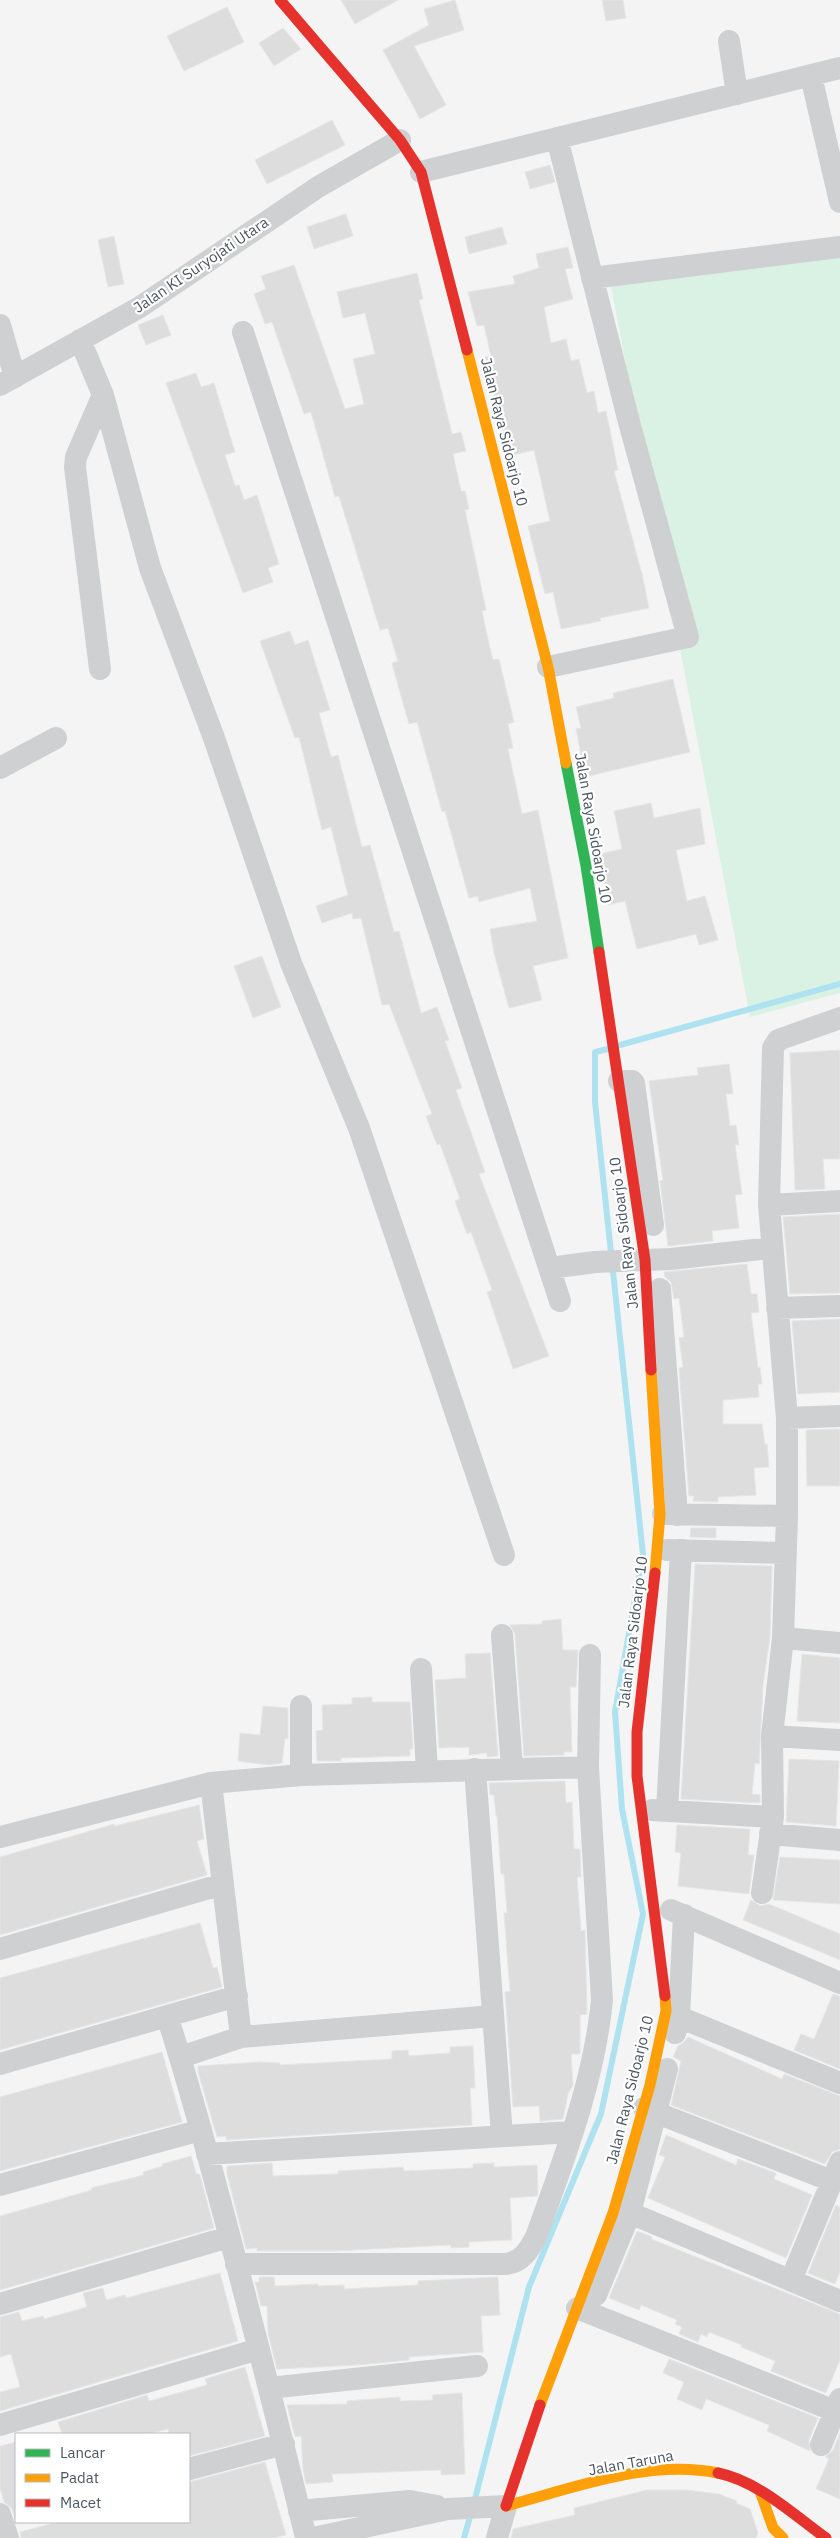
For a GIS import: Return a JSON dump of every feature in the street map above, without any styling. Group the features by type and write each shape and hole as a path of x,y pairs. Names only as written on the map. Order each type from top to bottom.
{"street":[{"name":"Jalan Raya Sidoarjo 10","path":"280,0 400,140 421,172 548,668 586,866 609,1029 618,1077"},
{"path":"729,41 737,94"},
{"path":"421,172 840,68"},
{"path":"811,76 840,202"},
{"path":"548,668 688,637 629,422 557,138"},
{"name":"Jalan KI Suryojati Utara","path":"7,381 140,307 318,187 400,140"},
{"path":"592,278 840,247"},
{"path":"0,325 7,381"},
{"path":"243,332 560,1301"},
{"path":"80,340 102,395 150,568 214,738 291,963 359,1128 504,1555"},
{"path":"100,669 75,467 76,458 102,395"},
{"path":"0,768 56,738"},
{"path":"762,1893 772,1826 772,1736 783,1638 787,1516 787,1418 771,1248 769,1205 773,1048 778,1040 840,1018"},
{"path":"618,1077 634,1083 644,1260 668,1514 787,1516"},
{"path":"769,1205 840,1201"},
{"path":"550,1268 595,1262 644,1260 771,1248"},
{"path":"777,1308 840,1306"},
{"path":"787,1418 840,1416"},
{"name":"Jalan Raya Sidoarjo 10","path":"497,2507 583,2310 613,2213 650,2111 666,2011 664,1976 655,1902 637,1776 637,1732 658,1550 668,1514"},
{"path":"658,1550 786,1553"},
{"path":"667,1811 682,1550"},
{"path":"502,1635 512,1768"},
{"path":"783,1638 840,1643"},
{"path":"236,2264 514,2263 522,2257 536,2236 588,2086 602,2000 588,1767 590,1655"},
{"path":"421,1670 427,1772"},
{"path":"301,1706 301,1775"},
{"path":"772,1736 840,1740"},
{"path":"0,1837 211,1783 301,1775 588,1767"},
{"path":"475,1769 502,2136"},
{"path":"211,1783 241,2037"},
{"path":"642,1809 772,1826 840,1840"},
{"path":"0,1949 223,1884"},
{"path":"655,1902 840,1984"},
{"path":"684,1915 679,2017 650,2111 630,2213 583,2310 837,2405 820,2444"},
{"path":"0,2064 236,1996"},
{"path":"167,2016 201,2130 284,2444 306,2538"},
{"path":"180,2057 241,2037 493,2016"},
{"path":"679,2017 840,2083"},
{"path":"650,2111 836,2171 791,2280"},
{"path":"0,2185 201,2130"},
{"path":"207,2154 572,2132"},
{"path":"630,2213 840,2301"},
{"path":"0,2304 229,2237"},
{"path":"0,2425 259,2349"},
{"path":"269,2388 477,2366"},
{"path":"190,2469 284,2444"},
{"name":"Jalan Taruna","path":"497,2507 616,2478 672,2468 721,2474 760,2491 826,2538"},
{"path":"760,2491 773,2528 783,2538"},
{"path":"299,2510 410,2502 427,2503 452,2509"},
{"path":"313,2538 452,2509 497,2507 497,2538"},
{"path":"6,2515 8,2538"}],"green space":[{"path":"840,253 840,993 750,1017 610,281"}],"building":[{"path":"341,0 398,0 355,24"},
{"path":"455,0 464,30 414,46 446,105 420,119 383,50 429,25 424,9"},
{"path":"602,0 623,0 626,18 606,21"},
{"path":"227,7 244,42 184,71 167,36"},
{"path":"283,28 301,49 274,66 259,43"},
{"path":"332,120 345,145 267,184 255,160"},
{"path":"550,165 555,182 530,189 525,172"},
{"path":"346,214 353,236 314,249 307,227"},
{"path":"502,227 507,244 469,254 465,237"},
{"path":"114,236 124,284 108,287 98,240"},
{"path":"568,247 573,268 565,269 573,299 544,307 551,343 566,339 571,361 579,359 587,393 594,391 598,413 606,411 618,470 614,471 642,574 649,608 600,618 601,621 561,629 553,592 545,594 528,526 550,521 534,450 510,456 485,357 491,356 484,325 477,326 468,292 515,284 513,276 539,268 536,254"},
{"path":"294,265 345,409 364,404 353,359 375,354 365,313 343,318 337,292 417,273 423,299 419,300 452,434 461,432 466,451 453,454 461,491 465,491 469,509 465,510 486,610 482,611 487,635 493,660 499,659 514,722 508,724 513,748 508,749 522,814 538,810 568,958 533,966 542,1000 509,1008 494,953 490,929 537,921 530,888 479,902 478,896 469,898 445,811 442,812 417,722 409,724 392,663 398,661 388,628 380,630 339,496 335,497 311,412 304,414 272,322 265,324 254,294 266,289 261,276"},
{"path":"163,315 171,335 146,345 138,325"},
{"path":"196,373 201,387 214,383 235,452 225,455 235,486 239,485 244,500 257,495 279,564 268,568 273,582 243,593 166,383"},
{"path":"290,631 295,645 308,640 330,710 319,713 331,757 338,755 362,847 370,845 394,932 399,931 421,1013 437,1007 449,1040 445,1041 462,1088 456,1090 485,1172 479,1174 549,1356 513,1369 487,1292 492,1290 471,1232 467,1234 455,1201 460,1199 440,1144 437,1145 426,1116 432,1114 389,1004 382,1005 361,918 353,919 352,913 322,923 316,906 348,895 331,827 322,830 299,737 295,738 260,641"},
{"path":"673,679 690,752 585,777 576,729 581,728 576,707 614,698 613,693"},
{"path":"651,803 654,818 700,808 705,844 676,850 687,901 705,896 718,940 699,945 696,934 637,949 625,901 608,905 600,854 622,849 614,811"},
{"path":"262,956 281,1007 253,1018 234,966"},
{"path":"840,1050 840,1159 823,1159 825,1189 795,1190 790,1053"},
{"path":"729,1064 733,1094 726,1094 730,1126 736,1125 739,1145 735,1145 742,1194 735,1195 739,1228 712,1231 713,1241 668,1246 660,1181 663,1180 649,1081 698,1075 697,1068"},
{"path":"840,1214 840,1293 790,1294 783,1217"},
{"path":"747,1264 751,1294 757,1294 759,1312 751,1313 758,1368 760,1367 762,1384 758,1384 759,1397 723,1400 723,1424 762,1424 765,1445 767,1444 769,1467 754,1468 756,1495 718,1497 718,1502 693,1501 694,1496 689,1496 679,1368 683,1367 679,1338 684,1337 679,1298 674,1299 671,1282 665,1277 664,1272"},
{"path":"840,1319 840,1392 798,1394 792,1321"},
{"path":"840,1429 840,1486 807,1486 806,1430"},
{"path":"691,1528 716,1528 716,1538 690,1537"},
{"path":"695,1564 772,1566 770,1637 763,1685 759,1764 755,1763 752,1794 760,1795 760,1803 681,1799"},
{"path":"561,1619 563,1650 578,1650 576,1687 570,1687 572,1752 564,1752 564,1755 524,1756 515,1634 510,1625 542,1624 542,1621"},
{"path":"490,1653 498,1756 487,1757 487,1753 469,1755 469,1747 439,1748 435,1680 466,1678 465,1654"},
{"path":"802,1654 840,1658 840,1723 797,1721"},
{"path":"372,1697 372,1702 410,1702 413,1749 410,1749 410,1756 341,1758 341,1761 317,1761 316,1731 323,1730 322,1705 352,1704 352,1698"},
{"path":"263,1706 288,1708 288,1739 285,1738 282,1763 268,1765 238,1761 240,1733 260,1735"},
{"path":"789,1759 839,1761 836,1826 786,1822"},
{"path":"565,1781 566,1803 572,1802 574,1849 580,1849 581,1877 577,1877 581,1931 585,1930 587,2014 580,2015 580,2054 571,2054 573,2085 568,2094 563,2119 540,2121 539,2106 513,2107 505,1992 510,1991 504,1913 507,1913 504,1874 501,1874 497,1816 494,1795 490,1795 489,1783"},
{"path":"199,1805 204,1839 197,1841 207,1875 0,1935 0,1857 114,1824 115,1826"},
{"path":"677,1825 750,1829 748,1855 754,1855 749,1894 678,1886 681,1853 675,1852"},
{"path":"780,1857 840,1860 840,1904 773,1900"},
{"path":"751,1900 760,1906 769,1904 840,1934 840,1960 743,1920"},
{"path":"200,1923 213,1968 217,1967 222,1987 0,2050 0,1978"},
{"path":"833,1994 840,1996 840,2069 794,2050 801,2034 814,2039"},
{"path":"688,2037 782,2079 784,2074 840,2096 840,2149 832,2152 825,2164 671,2105 681,2061 673,2057 678,2046"},
{"path":"473,2046 475,2088 470,2088 472,2125 226,2140 226,2136 217,2137 198,2072 198,2066 260,2062 280,2063 280,2065 392,2059 392,2051 408,2050 409,2056 450,2053 450,2047"},
{"path":"162,2052 182,2122 0,2171 0,2097"},
{"path":"666,2135 736,2165 738,2159 776,2173 774,2179 812,2195 786,2258 648,2198 665,2157 659,2155"},
{"path":"191,2156 196,2173 200,2175 214,2228 0,2290 0,2216 92,2190 91,2188 144,2175 143,2172 163,2166 162,2164"},
{"path":"272,2163 273,2176 338,2174 338,2171 403,2167 404,2171 473,2168 473,2164 494,2163 494,2167 537,2165 538,2192 537,2196 510,2198 512,2240 469,2242 469,2247 451,2248 451,2245 334,2251 257,2251 257,2248 246,2249 227,2174 227,2166"},
{"path":"836,2205 840,2207 840,2272 835,2284 808,2273"},
{"path":"637,2231 652,2237 651,2239 840,2314 840,2360 826,2393 771,2371 775,2361 741,2347 742,2345 709,2332 707,2337 701,2334 698,2342 679,2334 682,2327 675,2324 677,2320 641,2305 639,2310 609,2298"},
{"path":"220,2273 238,2341 0,2411 0,2392 20,2387 11,2354 0,2357 0,2317 19,2312 22,2321 43,2316 44,2319 87,2307 83,2293 103,2288 106,2300 125,2295 126,2298"},
{"path":"259,2277 274,2277 275,2286 344,2285 344,2289 418,2285 418,2281 498,2277 500,2315 481,2316 483,2352 409,2357 409,2360 359,2365 277,2369 268,2333 267,2306 261,2306 255,2282 259,2282"},
{"path":"669,2359 818,2418 809,2440 810,2451 767,2431 769,2425 706,2399 702,2410 677,2399 684,2382 663,2373"},
{"path":"245,2367 265,2436 190,2456 190,2433 169,2433 168,2429 152,2433 62,2433 58,2422 147,2395 149,2401 207,2385 205,2379"},
{"path":"462,2393 465,2474 441,2475 441,2470 332,2474 333,2482 306,2484 301,2436 295,2437 287,2405 347,2404 347,2401 400,2397 400,2401 433,2400 432,2395"},
{"path":"840,2433 840,2499 816,2489 829,2459 825,2457 833,2450"},
{"path":"15,2442 15,2518 12,2509 4,2502 0,2488 0,2446"},
{"path":"265,2462 286,2535 274,2538 21,2538 20,2532 54,2523 190,2523 190,2482"},
{"path":"647,2490 686,2490 719,2494 737,2501 736,2503 750,2509 758,2533 756,2538 511,2538 513,2529 575,2515 574,2508"}],"waterway":[{"path":"620,1045 840,984"},
{"path":"474,2503 529,2287 601,2114 643,1914 622,1809 615,1712 643,1554 595,1102 595,1052 608,1049"},
{"path":"464,2538 471,2513"}],"traffic: fast":[{"path":"566,763 586,866 599,952"}],"traffic: slow":[{"path":"467,350 548,667 566,763"},
{"path":"651,1370 660,1514 655,1573"},
{"path":"540,2405 613,2213 650,2085 666,2011 665,1996"},
{"path":"506,2506 584,2484 638,2473 664,2470 718,2473"},
{"path":"760,2491 773,2528 783,2538"}],"traffic: jam":[{"path":"280,0 400,140 421,172 467,350"},
{"path":"599,952 645,1260 651,1370"},
{"path":"655,1573 637,1732 637,1776 665,1996"},
{"path":"506,2506 540,2405"},
{"path":"718,2473 733,2477 761,2491 826,2538"}]}
